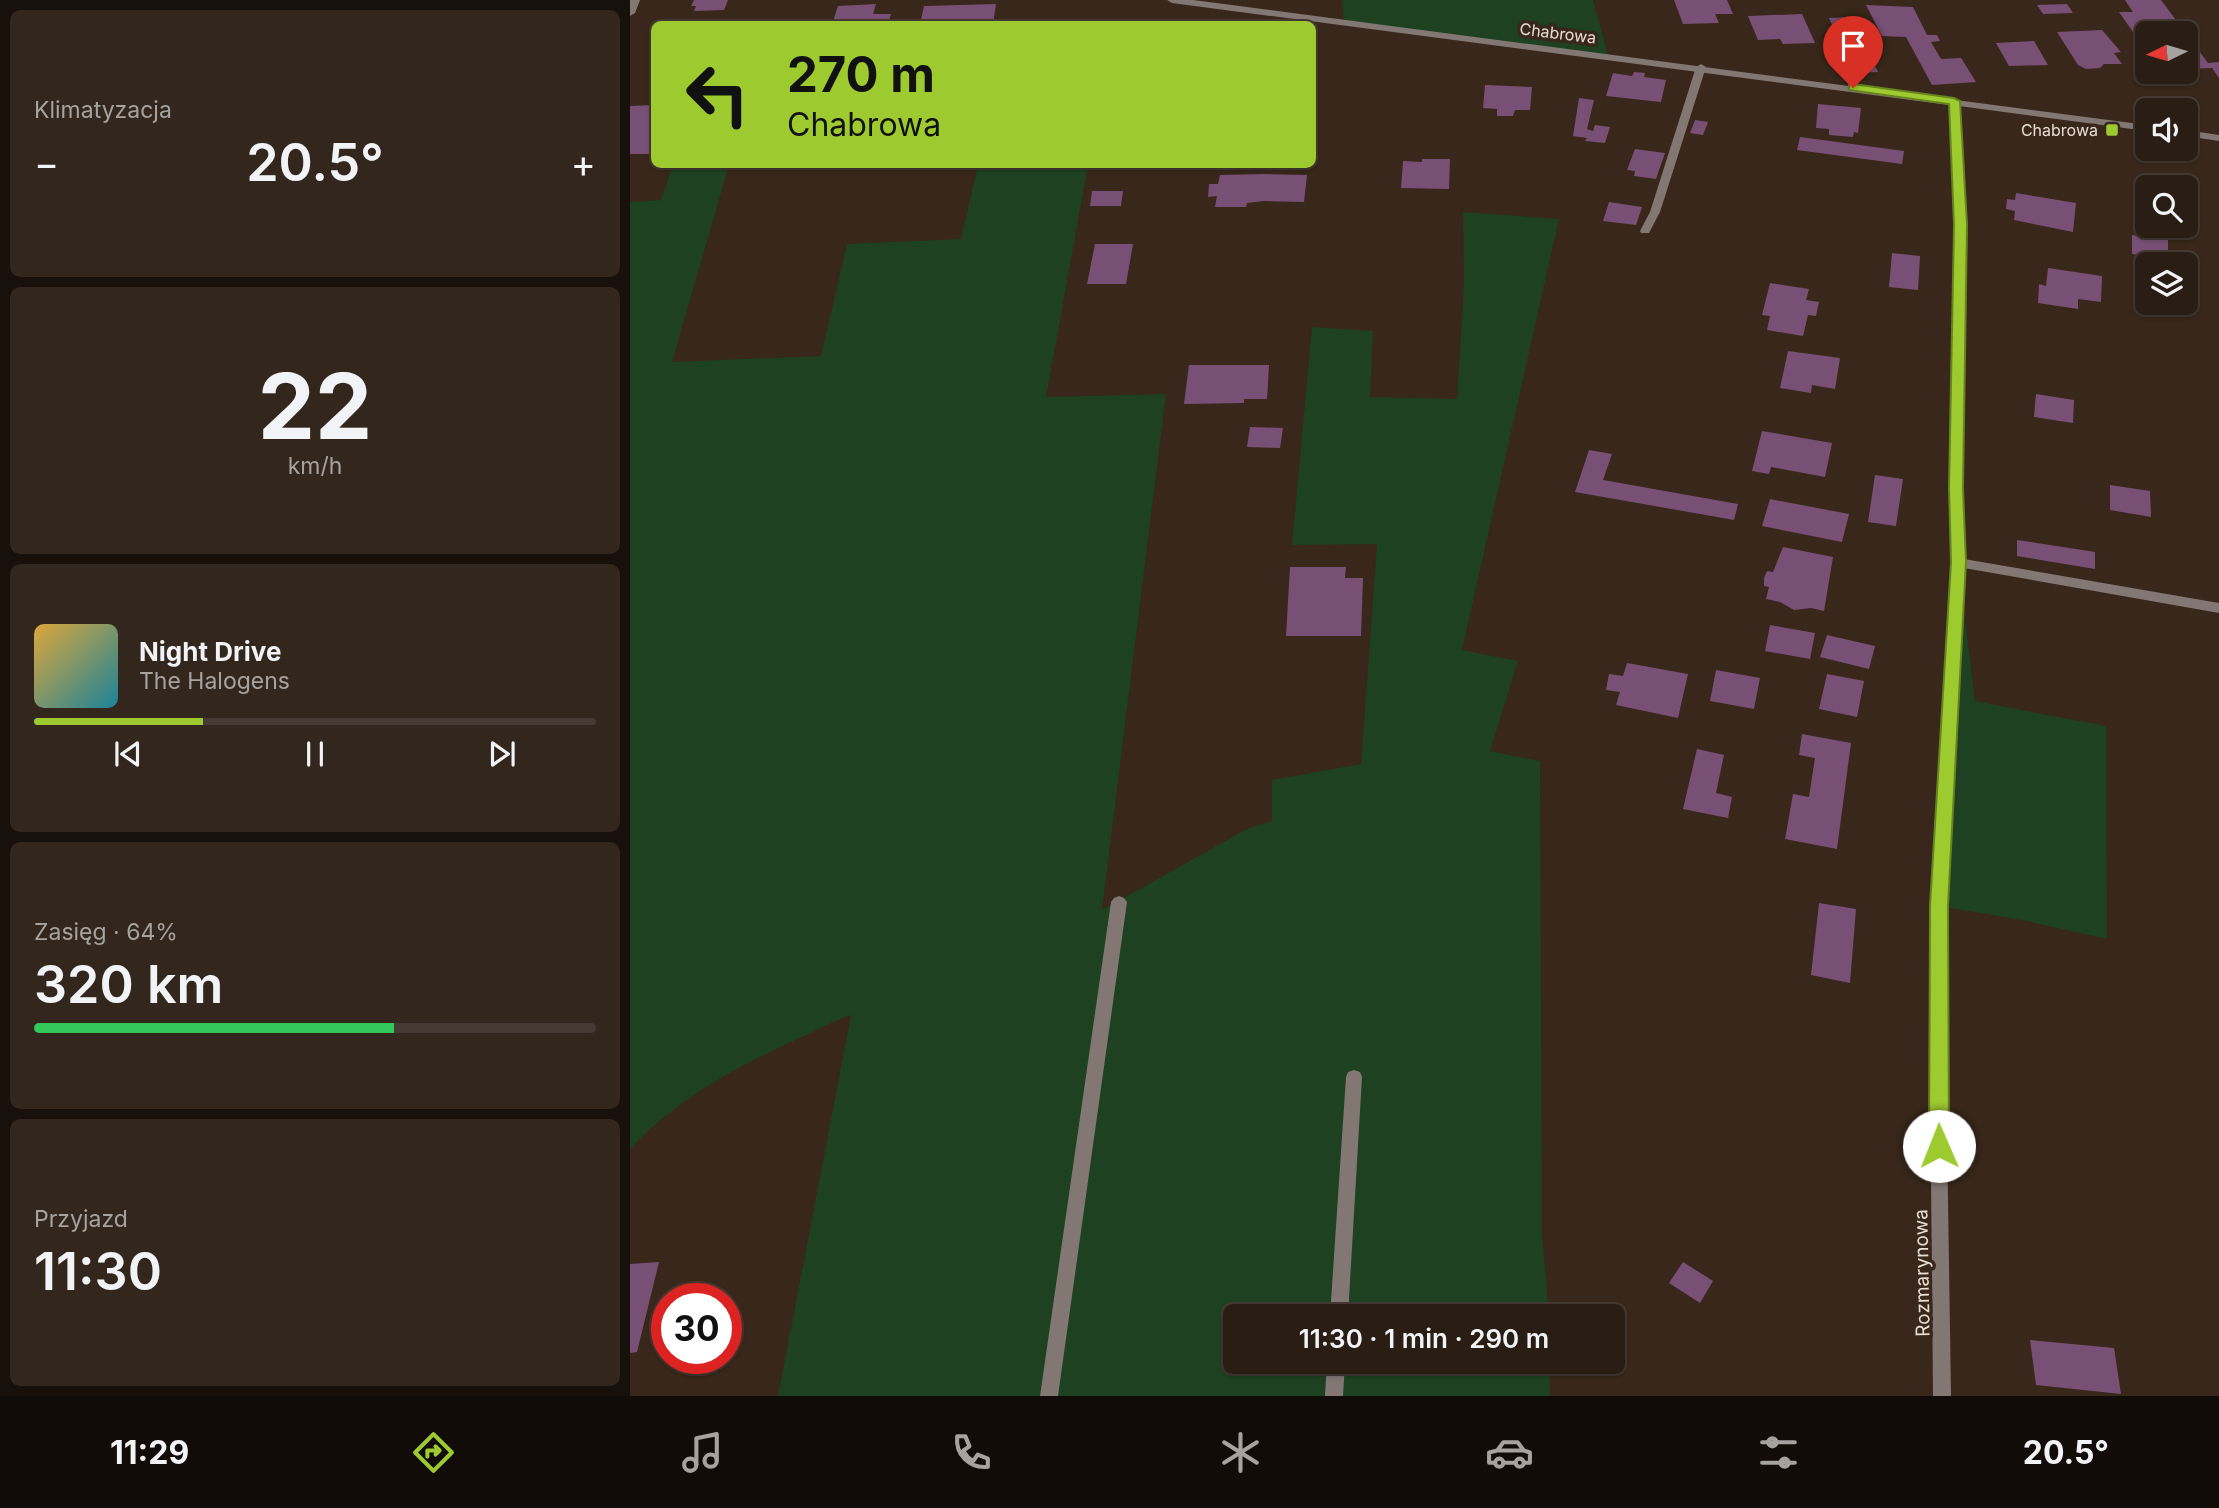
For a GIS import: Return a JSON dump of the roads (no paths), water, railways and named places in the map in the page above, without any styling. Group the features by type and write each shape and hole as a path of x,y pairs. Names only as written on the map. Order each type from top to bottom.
{"street":[{"path":"630,13 635,0"},
{"name":"Chabrowa","path":"1172,0 1701,67 2135,126"},
{"path":"1645,231 1655,212 1701,67"},
{"name":"Rozmarynowa","path":"1942,1396 1939,906 1958,562 1956,488 1961,225 1954,101"},
{"path":"2198,135 2219,138"},
{"path":"1958,562 2219,608"},
{"path":"1049,1396 1119,902"},
{"path":"1340,1304 1354,1077"},
{"path":"1334,1396 1335,1374"}],"place":[{"name":"Chabrowa","path":"2112,130"}]}
